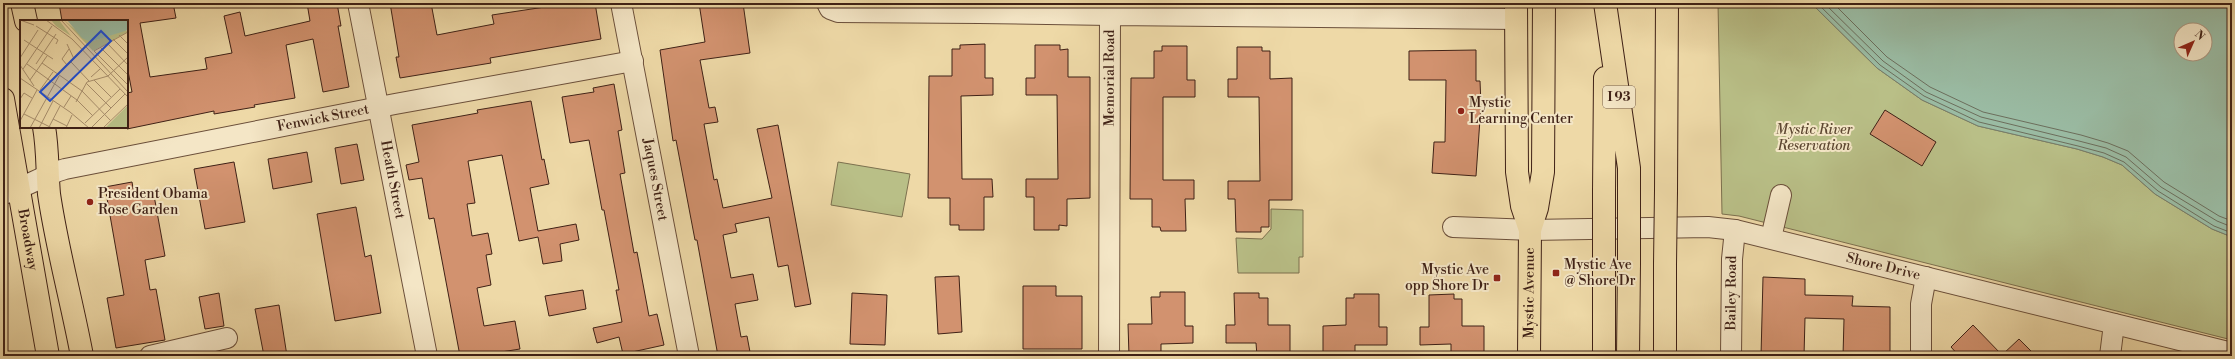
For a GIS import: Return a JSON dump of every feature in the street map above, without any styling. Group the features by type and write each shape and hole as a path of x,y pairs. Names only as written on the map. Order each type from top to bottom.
{"main road":[{"path":"22,3 26,20"},
{"name":"Mystic Avenue","path":"1529,356 1530,230 1537,208 1543,172 1544,3"},
{"name":"I 93","path":"1605,3 1629,168 1628,356"},
{"name":"I 93","path":"1604,356 1605,3"},
{"path":"1665,356 1667,3"},
{"name":"Mystic Avenue","path":"1516,11 1517,172 1522,206 1530,230"},
{"name":"Broadway","path":"3,99 11,192 48,356"},
{"path":"44,128 49,193 62,269 76,320 82,356"}],"street":[{"name":"Heath Street","path":"358,3 427,356"},
{"name":"Jaques Street","path":"621,3 689,356"},
{"path":"827,3 830,9 838,12 979,8 1110,15"},
{"name":"Memorial Road","path":"1109,356 1110,15 1231,10 1339,17 1516,11"},
{"name":"Fenwick Street","path":"11,192 48,173 378,107 633,61"},
{"path":"1771,238 1781,195"},
{"name":"Shore Drive","path":"1453,227 1530,230 1695,227 1735,230 2232,353"},
{"name":"Bailey Road","path":"1731,356 1732,258 1735,230"},
{"path":"1921,356 1921,304 1926,277"},
{"path":"2110,356 2114,324"},
{"path":"150,356 227,338"}],"green space":[{"name":"Mystic River Reservation","path":"1718,3 1811,3 1877,68 1922,100 1978,126 2077,149 2122,165 2155,194 2212,229 2232,237 2232,340 1739,216 1722,214"},
{"path":"838,162 910,174 902,217 831,205"},
{"path":"1271,209 1303,210 1303,257 1299,257 1299,273 1238,273 1236,238 1262,239 1271,229"}],"water":[{"path":"1811,3 2232,3 2232,237 2212,229 2155,194 2122,165 2077,149 1978,126 1922,100 1877,68"}],"building":[{"path":"59,3 173,3 176,18 140,23 150,77 207,69 205,58 232,53 224,16 240,12 245,36 310,21 307,3 337,3 341,26 338,26 349,87 323,92 313,39 286,45 295,98 214,114 214,111 127,129 128,93 132,92 128,71 128,20 62,20"},
{"path":"390,3 431,3 437,35 494,24 492,15 558,5 558,3 595,3 601,39 490,58 491,63 400,78 396,57 399,57"},
{"path":"699,3 743,3 750,53 700,60 709,108 715,107 718,122 704,124 714,180 717,179 723,208 772,198 757,129 778,125 811,304 795,307 788,265 778,267 769,217 735,224 737,232 723,235 731,278 753,274 758,300 735,304 741,337 747,336 750,352 727,356 718,356 697,240 695,240 676,140 673,141 660,50 705,42"},
{"path":"985,44 985,78 993,78 993,95 961,96 962,179 992,179 993,197 984,197 984,230 959,230 959,225 950,225 950,198 928,198 929,76 952,76 952,49 960,49 960,45"},
{"path":"1035,45 1060,45 1060,50 1068,49 1068,77 1090,77 1090,198 1067,199 1067,226 1059,225 1059,230 1034,230 1034,197 1026,197 1026,179 1058,179 1057,95 1026,95 1026,78 1035,78"},
{"path":"1162,46 1187,46 1187,80 1195,80 1195,97 1163,97 1163,180 1194,180 1194,199 1185,199 1186,231 1161,231 1160,227 1152,227 1152,199 1130,199 1131,78 1154,78 1154,51 1162,51"},
{"path":"1237,47 1262,47 1262,51 1270,51 1270,79 1292,78 1292,200 1269,200 1269,227 1261,227 1261,232 1236,232 1235,199 1228,199 1228,181 1260,181 1259,97 1228,97 1228,79 1237,79"},
{"path":"1476,50 1476,81 1480,81 1481,105 1476,176 1432,173 1434,142 1445,142 1446,80 1409,80 1409,51"},
{"path":"614,84 622,130 618,131 625,173 620,174 634,253 637,252 649,316 657,314 664,345 623,354 619,337 597,343 593,328 622,322 616,290 619,290 589,140 570,143 562,97 594,92 593,88"},
{"path":"531,101 542,160 544,159 549,184 530,188 538,231 576,224 579,240 560,244 562,261 543,264 538,237 519,241 502,155 468,161 475,203 467,204 472,236 488,233 492,254 486,255 491,285 477,288 484,326 515,321 520,349 476,356 460,356 434,218 429,219 422,178 409,180 406,165 419,162 412,125 478,113 477,110"},
{"path":"1885,110 1936,142 1922,166 1870,134"},
{"path":"357,144 364,180 341,184 335,148"},
{"path":"307,152 312,182 273,189 268,159"},
{"path":"234,162 245,222 205,229 194,169"},
{"path":"132,182 134,194 153,190 165,256 145,260 150,290 156,289 165,340 116,348 107,298 124,295 105,187"},
{"path":"356,207 365,257 371,255 381,313 335,321 317,214"},
{"path":"959,276 962,332 938,334 935,277"},
{"path":"1763,277 1805,279 1805,295 1853,296 1852,306 1890,307 1890,356 1843,356 1844,319 1805,318 1804,356 1761,356"},
{"path":"1023,286 1056,286 1056,296 1082,296 1082,349 1023,349"},
{"path":"583,290 586,309 549,316 545,296"},
{"path":"1160,292 1185,292 1185,326 1193,326 1193,343 1161,344 1161,356 1129,356 1128,324 1152,324 1151,297 1160,297"},
{"path":"219,293 224,326 205,329 199,297"},
{"path":"852,293 887,295 885,345 850,344"},
{"path":"1234,293 1259,293 1259,298 1268,298 1268,325 1290,325 1290,356 1257,356 1256,343 1226,343 1226,325 1235,325"},
{"path":"1354,294 1379,294 1379,327 1387,327 1387,345 1355,345 1355,356 1323,356 1323,326 1346,325 1346,298 1354,298"},
{"path":"1454,294 1454,299 1462,299 1462,326 1484,326 1484,356 1451,356 1451,344 1420,345 1420,327 1429,327 1429,295"},
{"path":"279,305 287,356 264,356 255,309"},
{"path":"1973,325 2002,355 2019,339 2036,356 1959,356 1951,347"}],"place":[{"name":"Mystic Learning Center","path":"1461,111"},
{"name":"President Obama Rose Garden","path":"90,202"},
{"name":"Mystic Ave @ Shore Dr","path":"1556,273"},
{"name":"Mystic Ave opp Shore Dr","path":"1497,278"}]}
